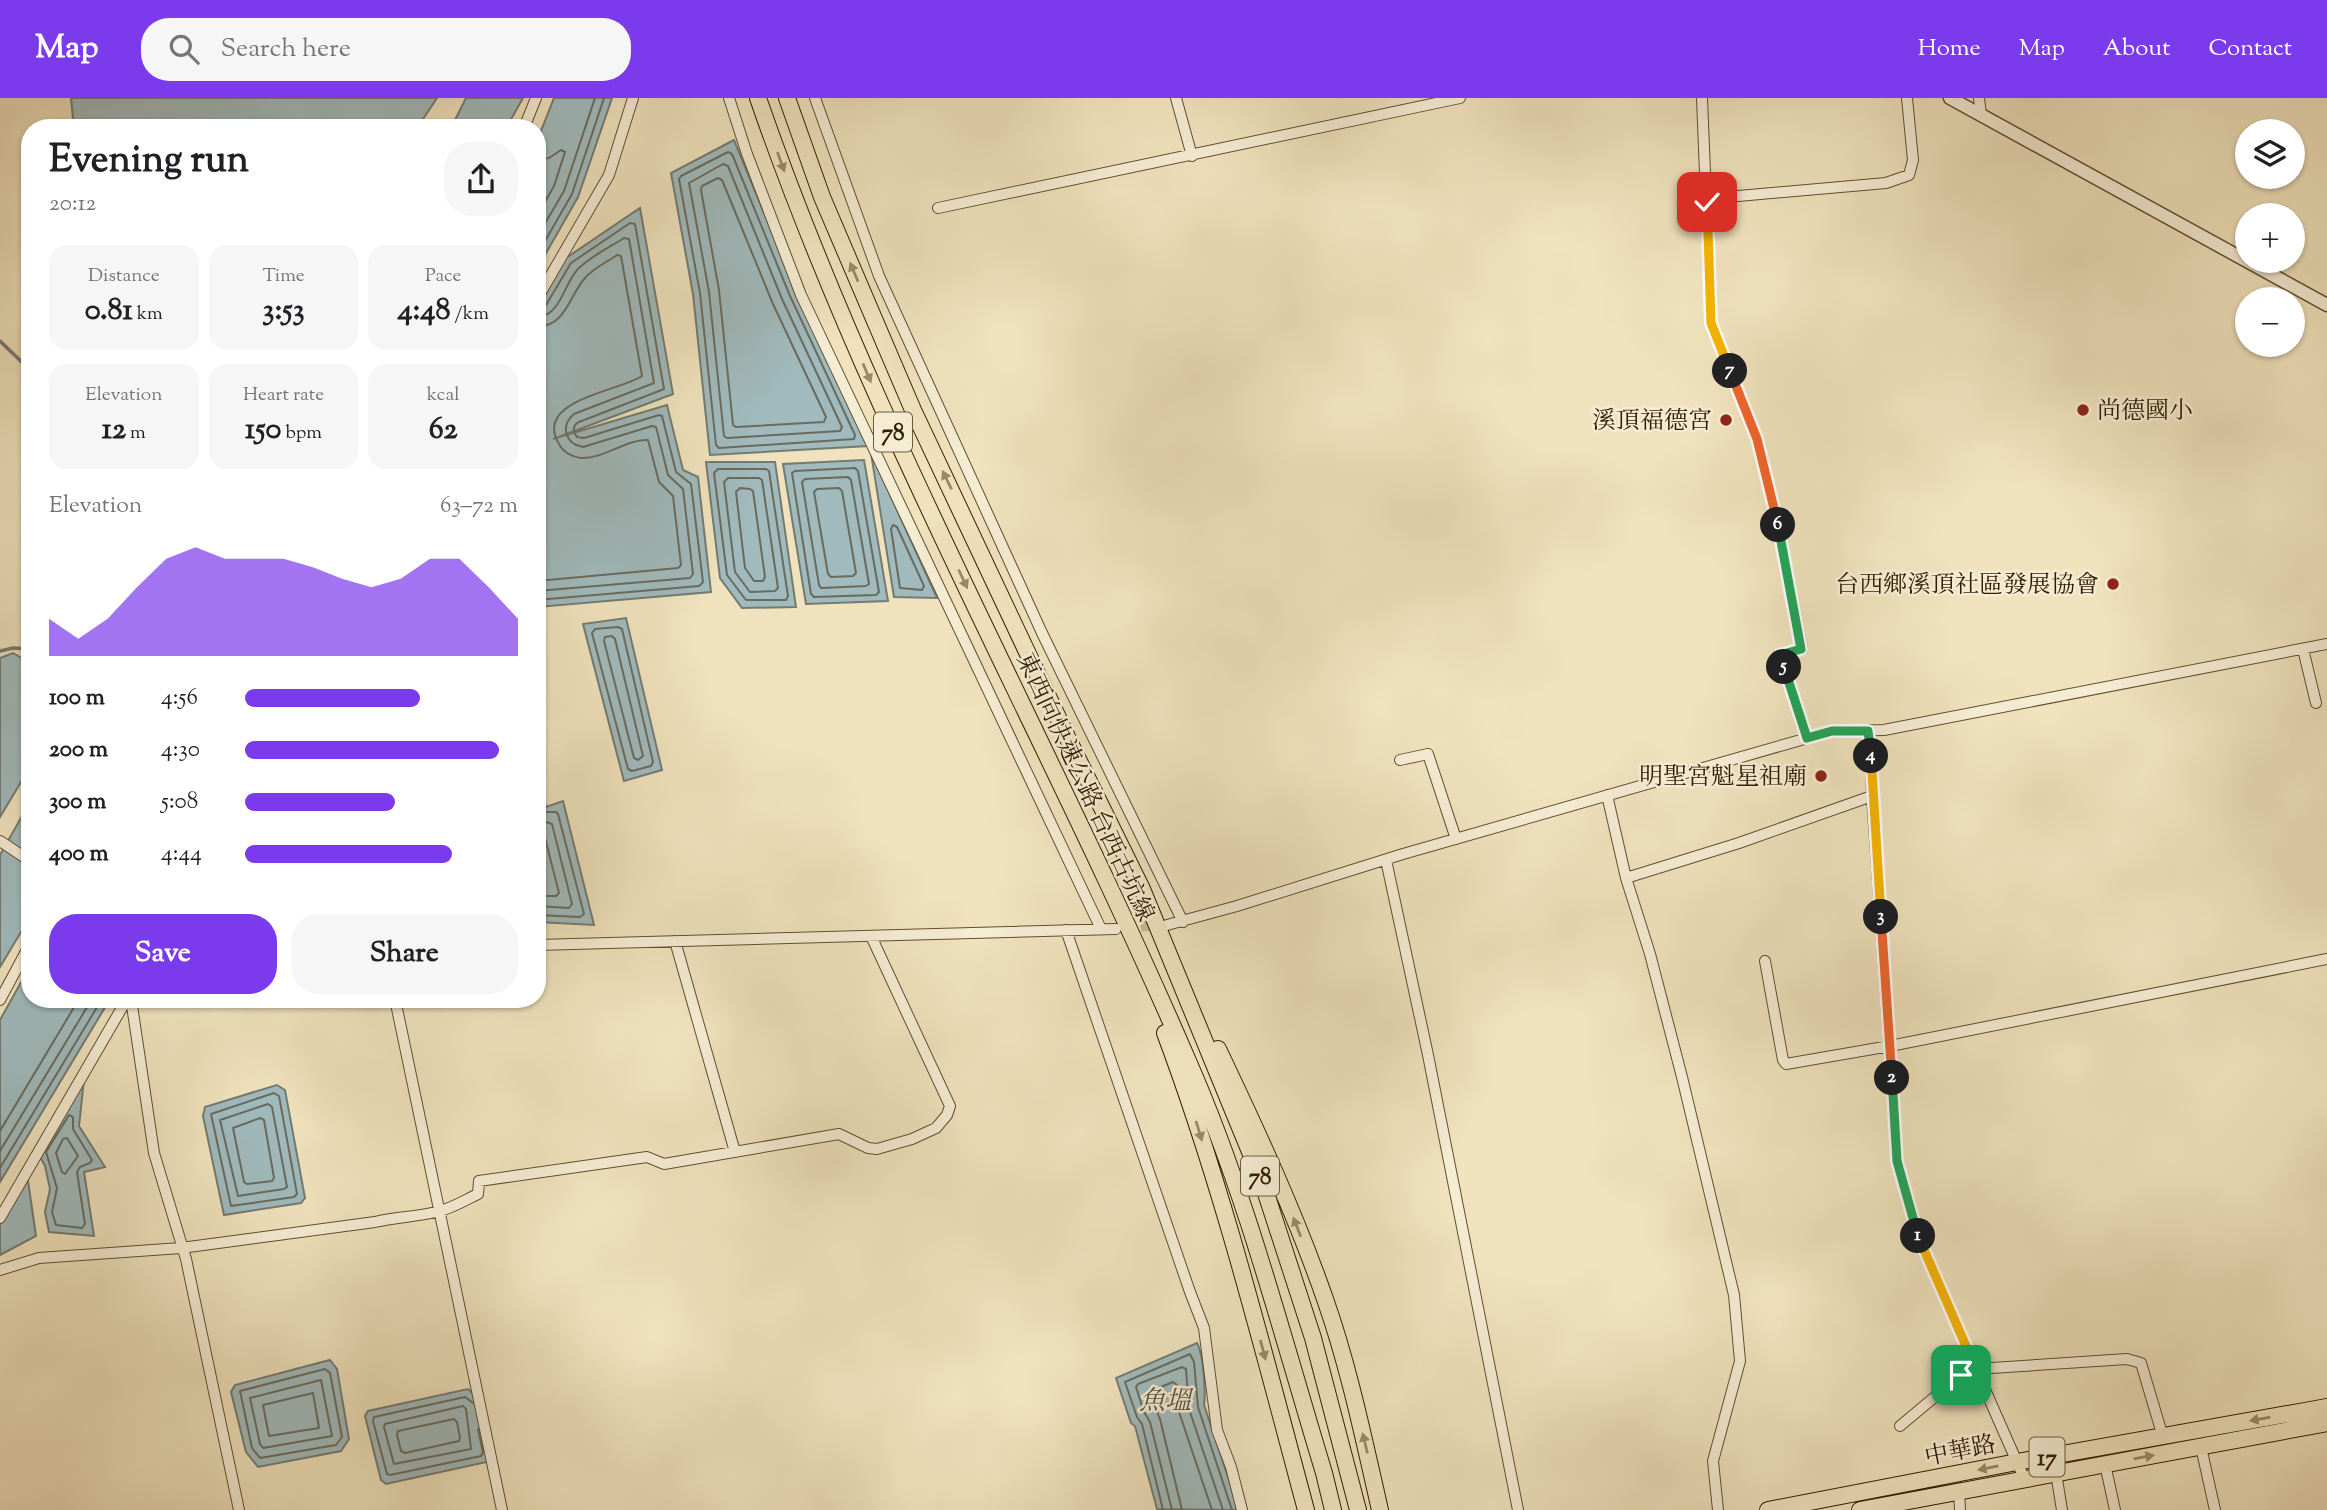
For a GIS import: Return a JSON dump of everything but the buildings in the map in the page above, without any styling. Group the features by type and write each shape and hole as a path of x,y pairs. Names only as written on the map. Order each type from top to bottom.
{"main road":[{"name":"東西向快速公路 台西古坑線","path":"758,98 794,201 871,383 1049,757 1190,1064 1248,1220 1333,1510"},
{"name":"東西向快速公路 台西古坑線","path":"787,98 822,197 913,411 1142,889 1262,1181 1313,1338 1358,1510"},
{"path":"1142,889 1285,1195 1326,1301 1362,1429 1380,1510"},
{"path":"1118,906 1189,1096 1234,1246 1306,1510"},
{"name":"中華路","path":"1768,1510 2327,1407"},
{"name":"中華路","path":"1860,1510 2327,1423"}],"street":[{"path":"528,119 536,98"},
{"path":"546,284 609,175 633,98"},
{"path":"729,98 747,154 801,295 1101,929"},
{"path":"814,98 884,288 1042,633 1183,922"},
{"path":"1177,98 1192,156"},
{"path":"938,208 1460,98"},
{"path":"1702,98 1711,323 1757,439 1778,524 1801,649 1780,655 1807,738"},
{"path":"1727,197 1886,183 1909,174 1913,160 1907,98"},
{"path":"1950,98 2327,305"},
{"path":"1979,98 1981,116"},
{"path":"1167,925 1832,731 1884,730 2327,644"},
{"path":"2303,649 2316,703"},
{"path":"1868,731 1897,1161 1920,1242 2024,1478"},
{"path":"1401,760 1428,754 1456,839"},
{"path":"1607,795 1626,878 1666,1016 1734,1294 1740,1361 1713,1461 1718,1510"},
{"path":"1626,878 1739,843 1872,796"},
{"path":"0,841 21,855"},
{"path":"1387,860 1518,1510"},
{"path":"546,945 1116,929"},
{"path":"1066,930 1190,1292 1205,1328 1217,1430 1231,1467 1242,1510"},
{"path":"0,1270 39,1258 181,1248 440,1212 478,1194 479,1181 647,1157 664,1164 839,1134 868,1148 877,1149 912,1139 936,1128 947,1115 950,1106 871,936"},
{"path":"675,941 735,1152"},
{"path":"1765,961 1786,1065 2327,959"},
{"path":"0,1000 21,961"},
{"path":"0,1218 124,1008"},
{"path":"130,1008 154,1153 186,1259 239,1510"},
{"path":"397,1008 502,1510"},
{"path":"1900,1426 1961,1375 1976,1369 2127,1359 2141,1363 2163,1437"},
{"path":"2201,1447 2215,1510"},
{"path":"2105,1464 2115,1510"},
{"path":"2056,1473 2062,1510"},
{"path":"1959,1491 1960,1510"}],"water":[{"path":"71,98 437,98 423,119 73,119"},
{"path":"466,98 523,98 511,119 456,119"},
{"path":"554,98 612,98 578,197 546,253 546,119"},
{"path":"734,140 797,293 868,446 710,455 693,294 671,173"},
{"path":"640,208 673,394 553,439 667,405 683,470 698,477 711,592 546,606 546,291 566,258"},
{"path":"871,453 937,598 894,597"},
{"path":"864,460 888,601 806,604 783,464"},
{"path":"706,462 775,462 796,607 742,608 720,578"},
{"path":"626,618 662,770 624,781 583,624"},
{"path":"13,653 21,658 21,782 0,817 0,658"},
{"path":"563,801 594,925 546,922 546,807"},
{"path":"21,818 21,932 0,967 0,855"},
{"path":"21,982 21,1008 105,1008 0,1182 0,1020"},
{"path":"85,1070 79,1126 105,1167 84,1172 94,1236 49,1232 45,1212 50,1189 45,1166 38,1153"},
{"path":"277,1085 285,1090 305,1198 301,1203 224,1215 203,1116 205,1107"},
{"path":"26,1167 36,1236 0,1255 0,1219"},
{"name":"魚塭","path":"1197,1343 1204,1372 1204,1405 1239,1510 1157,1509 1135,1426 1131,1423 1116,1378"},
{"path":"330,1360 337,1369 349,1439 341,1451 258,1467 246,1452 231,1392 235,1385"},
{"path":"468,1389 480,1400 491,1461 386,1484 381,1480 365,1416 368,1411"}],"waterway":[{"path":"0,341 21,361"},
{"path":"0,651 21,648"}],"tunnel":[{"path":"1126,928 1160,925"}],"place":[{"name":"尚德國小","path":"2083,410"},
{"name":"溪頂福德宮","path":"1726,420"},
{"name":"台西鄉溪頂社區發展協會","path":"2113,584"},
{"name":"明聖宮魁星祖廟","path":"1821,776"}],"route":[{"path":"1707,202 1711,323 1757,439 1778,524 1801,649 1780,655 1807,738 1832,731 1868,731 1897,1161 1920,1242 1976,1369 1961,1375"}]}
